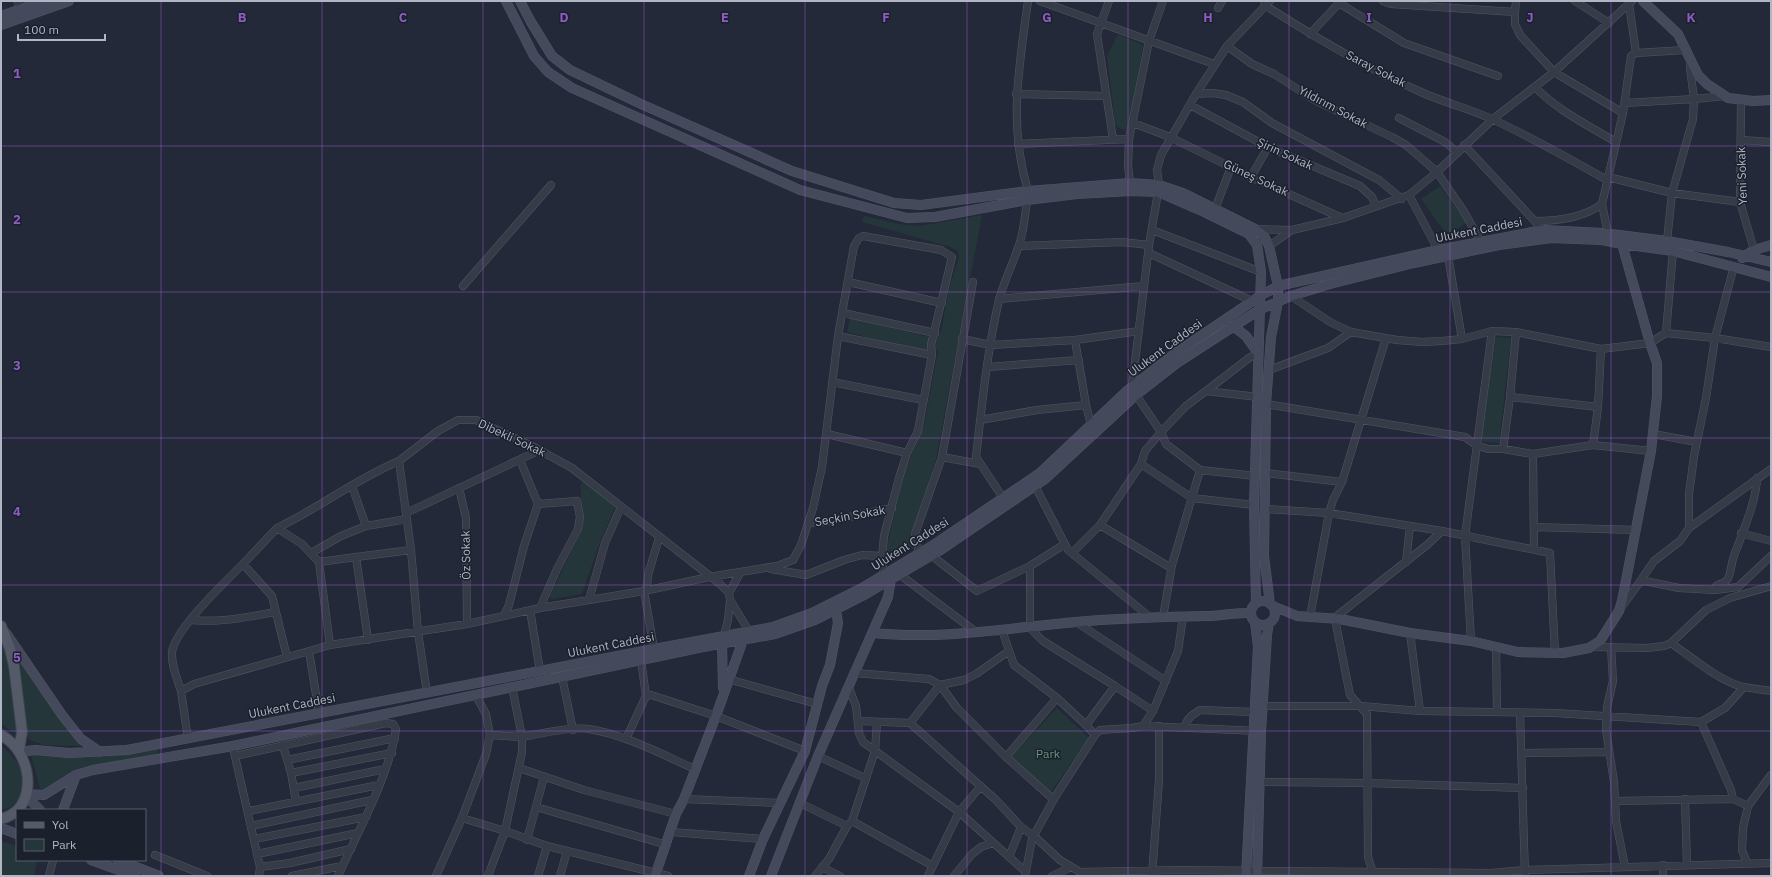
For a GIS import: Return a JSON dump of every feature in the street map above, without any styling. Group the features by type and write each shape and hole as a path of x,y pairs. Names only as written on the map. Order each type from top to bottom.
{"main road":[{"path":"1,627 10,649 14,666 22,732 19,751"},
{"path":"1,735 19,751 27,772 28,788 25,800 18,809"},
{"path":"1,819 16,811"}],"street":[{"path":"1,16 19,5 44,1"},
{"path":"1,25 69,1"},
{"path":"506,1 534,56 548,72 572,88 800,190 907,218 935,217 1027,200 1100,193 1144,191 1159,188 1249,234 1257,245 1261,272 1256,298 1259,310 1256,476 1254,505 1256,603 1251,613"},
{"path":"520,1 552,56 570,70 641,104 792,171 894,203 921,205 1028,191 1130,183 1183,193 1255,229 1264,236 1269,246 1278,286 1278,302 1271,337 1266,404 1266,509 1264,556 1271,605 1275,614 1271,622 1262,706 1257,731 1246,874"},
{"path":"1028,1 1016,94 1018,144 1021,168 1028,191"},
{"path":"1040,1 1214,64"},
{"path":"1109,1 1097,34 1113,139"},
{"path":"1130,183 1128,165 1129,139 1149,41 1163,1"},
{"path":"1383,1 1391,4 1515,12"},
{"path":"1516,1 1515,24 1520,34 1554,72 1623,113"},
{"path":"1575,1 1609,23"},
{"path":"1643,1 1678,34 1698,74 1707,84 1725,96"},
{"path":"1256,476 1200,470 1166,444 1161,432 1134,391 1144,286 1149,245 1159,188 1158,170 1161,155 1170,137 1214,64 1227,46 1267,2"},
{"name":"Saray Sokak","path":"1267,2 1310,34 1360,61 1421,92 1493,119 1607,178 1672,193 1740,202"},
{"path":"1310,34 1340,2 1404,43 1498,76"},
{"path":"1255,229 1292,230 1343,218 1376,206 1402,199 1409,195 1437,172 1493,119 1554,72 1609,23 1630,2"},
{"path":"1630,2 1636,53"},
{"name":"Yıldırım Sokak","path":"1227,46 1252,64 1274,74 1316,101 1402,142 1437,172 1463,210 1481,242"},
{"path":"1608,234 1602,204 1625,103 1631,56 1636,53 1685,50"},
{"path":"1667,241 1672,193 1693,119 1694,99 1690,59"},
{"path":"1535,87 1548,100 1565,112 1616,142"},
{"path":"1196,94 1213,93 1226,95 1243,102 1272,123 1380,180 1402,199"},
{"path":"1016,94 1106,96"},
{"path":"1625,103 1725,96 1741,100 1771,100"},
{"name":"Yeni Sokak","path":"1741,100 1740,202 1754,250"},
{"name":"Şirin Sokak","path":"1190,104 1268,147 1360,186 1372,197 1376,206"},
{"path":"1399,118 1445,142 1457,152"},
{"name":"Güneş Sokak","path":"1133,123 1170,137 1251,177 1343,218"},
{"path":"1018,144 1129,139"},
{"path":"1740,140 1771,142"},
{"path":"1464,145 1543,230"},
{"path":"1251,177 1268,147"},
{"path":"1215,210 1231,167"},
{"path":"463,286 551,185"},
{"path":"1409,195 1438,250"},
{"path":"1003,498 976,457 980,420 999,300 1019,246 1024,228 1027,200"},
{"path":"1535,221 1553,221 1565,218 1592,211 1602,204"},
{"path":"1152,230 1261,272"},
{"path":"1269,246 1292,230"},
{"name":"Ulukent Caddesi","path":"19,751 35,750 69,753 127,750 654,649 723,640 749,631 773,627 812,613 892,576 919,554 1040,473 1091,425 1134,391 1174,354 1256,298 1278,286 1438,250 1543,230 1608,234 1667,241 1744,255 1771,262"},
{"path":"181,691 194,684 330,645 467,624 540,608 709,577 767,568 793,560 802,545 822,467 838,336 854,246 859,238 863,236 941,250 952,257 935,334 931,345 932,355 918,431 907,453 884,536 883,556 892,576 976,632"},
{"path":"26,795 44,795 76,775 93,770 138,761 233,746 641,660 723,640 744,640 775,634 815,620 931,555 1045,479 1134,391 1233,326 1259,310 1291,296 1330,284 1499,245 1551,238 1602,240 1674,251 1771,277"},
{"path":"1019,246 1122,242 1149,245"},
{"path":"1619,612 1651,451 1657,396 1657,362 1650,343 1622,244"},
{"path":"1689,528 1688,494 1715,338 1734,266 1744,255 1754,250 1771,245"},
{"path":"1666,333 1674,251"},
{"path":"1149,254 1256,298"},
{"path":"1448,256 1462,339"},
{"path":"848,282 942,302"},
{"path":"919,554 915,534 942,457 973,282"},
{"path":"999,300 1144,286"},
{"path":"1291,296 1330,322 1351,332 1422,342 1462,339 1492,331 1516,332 1601,349 1650,343 1666,333 1715,338 1771,347"},
{"path":"843,313 935,334"},
{"path":"1233,326 1246,336 1258,353"},
{"path":"962,339 991,345 1075,340 1139,331"},
{"path":"1471,641 1465,536 1492,331"},
{"path":"1269,370 1328,348 1351,332"},
{"path":"1503,449 1510,397 1516,332"},
{"path":"838,336 932,355"},
{"path":"1310,617 1329,513 1333,500 1342,482 1386,338"},
{"path":"1075,340 1086,405 1091,425"},
{"path":"1593,445 1598,407 1601,349"},
{"path":"1072,553 1100,525 1141,464 1145,451 1161,432 1186,406 1249,358 1258,353"},
{"path":"988,367 1079,360"},
{"path":"832,382 923,400"},
{"path":"1206,391 1258,397"},
{"path":"1510,397 1598,407"},
{"path":"1266,404 1361,421 1466,437 1476,445 1488,449 1503,449 1533,454 1593,445 1651,451"},
{"path":"980,420 1037,410 1086,405"},
{"name":"Dibekli Sokak","path":"277,528 299,517 380,469 399,461 438,431 458,420 476,420 540,450 572,468 709,577 730,597 749,631"},
{"path":"827,434 907,453"},
{"path":"1653,434 1697,442"},
{"path":"311,553 341,536 366,526 406,516 459,488 540,450"},
{"path":"1533,454 1534,549"},
{"path":"942,457 980,464"},
{"path":"504,615 509,605 524,546 538,504 520,460"},
{"path":"399,461 411,550 418,632 427,693"},
{"path":"1141,464 1192,498 1254,505"},
{"path":"1591,647 1600,641 1654,561 1680,541 1689,528 1771,469"},
{"path":"1163,617 1171,568 1200,470"},
{"path":"1266,473 1342,482"},
{"path":"1715,590 1716,586 1726,582 1728,578 1757,486 1757,478"},
{"path":"352,486 366,526"},
{"path":"1035,486 1065,544 1072,553 1151,618"},
{"name":"Öz Sokak","path":"459,488 466,518 467,624"},
{"path":"538,504 577,501 580,517 578,529 557,569 540,608"},
{"path":"589,600 605,543 621,507"},
{"name":"Seçkin Sokak","path":"808,523 825,522 892,508"},
{"path":"1266,509 1329,513 1442,531 1550,553 1555,653"},
{"path":"1100,525 1171,568"},
{"path":"1406,562 1410,526"},
{"path":"1534,526 1636,530"},
{"path":"188,738 181,691 174,669 172,651 179,637 210,597 277,528 302,544 319,562 330,645"},
{"path":"1334,619 1427,545 1442,531"},
{"path":"1741,533 1771,541"},
{"path":"654,649 644,590 646,588 659,538"},
{"path":"931,555 977,590 1030,566 1065,544"},
{"path":"319,562 411,550"},
{"path":"767,568 806,575 862,554 883,556"},
{"path":"1639,583 1645,581 1679,588 1715,590 1738,587 1771,556"},
{"path":"356,557 368,640"},
{"path":"243,564 272,596 287,658"},
{"path":"1030,566 1030,628 1043,641 1152,711"},
{"path":"724,693 723,640 728,620 730,597 740,573"},
{"path":"771,876 818,756 874,633 888,597 892,576"},
{"path":"1255,622 1262,625 1298,616 1334,619 1410,633 1471,641 1518,652 1562,653 1591,647 1647,648 1664,646 1671,643 1706,610 1730,598 1771,586"},
{"path":"1256,603 1263,601 1298,616"},
{"path":"748,876 763,839 805,751 817,704 830,665 838,623 836,609"},
{"path":"530,610 540,671"},
{"path":"191,620 208,622 276,612"},
{"path":"874,633 907,636 1030,628 1076,622 1208,616 1236,612 1251,613"},
{"path":"1251,613 1255,622 1258,647 1254,712 1257,731 1260,782 1257,874"},
{"path":"1142,726 1152,711 1178,651 1183,617"},
{"path":"1334,619 1350,695 1367,714 1368,857 1374,874"},
{"path":"1076,622 1166,681"},
{"path":"1,627 62,715 81,739 100,752"},
{"path":"1002,630 1014,665 1057,698 1095,735"},
{"path":"1410,633 1420,711"},
{"path":"655,875 667,845 676,814 684,799 744,640"},
{"path":"1671,643 1694,660 1723,678 1744,687 1771,691"},
{"path":"1496,647 1497,712"},
{"path":"1611,647 1614,681 1606,707 1606,717 1609,752 1614,782 1616,821 1625,866"},
{"path":"309,651 319,713"},
{"path":"910,723 940,684 964,680 1009,652"},
{"path":"626,740 646,696 641,660"},
{"path":"855,673 929,679 940,684 957,708 1053,799"},
{"path":"562,677 573,730"},
{"path":"728,680 817,704"},
{"path":"1086,725 1115,686"},
{"path":"488,876 505,831 522,752 522,737 512,687"},
{"path":"1262,706 1361,706 1420,711 1497,712 1701,722 1724,708 1744,687"},
{"path":"849,688 856,706 859,721 859,733 863,742 959,812 1025,874"},
{"path":"436,876 462,818 486,754 490,735 486,714 475,694"},
{"path":"646,696 651,695 716,716 805,751"},
{"path":"1006,756 1057,698"},
{"path":"1185,727 1187,720 1192,714 1200,710 1254,712"},
{"path":"1520,713 1525,873"},
{"path":"859,721 910,723 996,800 1020,827 1034,836 1044,847 1080,872 1246,874 1525,873 1625,866 1771,863"},
{"path":"815,876 829,859 850,824 875,751 877,722"},
{"path":"1701,722 1733,799"},
{"path":"235,756 386,723 393,724 396,729 392,753 366,817 338,876"},
{"path":"1025,874 1034,836 1053,799 1095,735 1100,730 1159,726 1257,731"},
{"path":"1152,873 1159,780 1159,726"},
{"path":"490,735 522,737 588,728 626,740 695,769"},
{"path":"288,760 395,738"},
{"path":"233,746 249,811 260,867 259,876"},
{"path":"283,746 288,760 296,802"},
{"path":"1522,753 1609,752"},
{"path":"291,774 392,753"},
{"path":"818,756 865,778"},
{"path":"519,768 584,790 676,814"},
{"path":"294,788 385,769"},
{"path":"63,809 76,775"},
{"path":"1747,863 1742,850 1748,806 1771,775"},
{"path":"527,840 544,777"},
{"path":"1260,782 1368,783 1522,788"},
{"path":"249,811 379,785"},
{"path":"928,876 959,812 981,786"},
{"path":"26,795 39,809"},
{"path":"684,799 781,803"},
{"path":"1685,799 1687,865"},
{"path":"1615,801 1733,799 1748,806"},
{"path":"251,826 372,800"},
{"path":"800,803 850,824 933,866"},
{"path":"536,807 667,845"},
{"path":"254,839 366,817"},
{"path":"462,818 547,846 655,875 668,876"},
{"path":"1008,857 1020,827"},
{"path":"1,828 15,834"},
{"path":"670,832 763,839"},
{"path":"257,854 358,833"},
{"path":"1,835 15,834"},
{"path":"954,876 972,854 981,847 993,843"},
{"path":"538,876 547,846"},
{"path":"260,867 290,863 351,850"},
{"path":"560,876 567,851"},
{"path":"155,855 207,876"},
{"path":"49,876 53,861"},
{"path":"93,861 125,874 135,876"},
{"path":"120,861 158,876"},
{"path":"292,876 342,866"},
{"path":"1663,866 1663,876"},
{"path":"822,867 840,876"},
{"path":"1052,876 1071,867"}],"green space":[{"path":"1118,34 1143,45 1128,128 1125,130 1119,128 1115,123 1107,57"},
{"path":"1440,186 1467,222 1448,236 1421,199"},
{"path":"982,215 936,459 911,542 912,547 887,564 885,562 889,537 904,474 924,425 938,352 935,348 938,334 941,332 949,289 959,257 958,251 951,247 862,222 864,216 898,224 920,226"},
{"path":"850,318 929,337 927,352 847,332"},
{"path":"1496,337 1511,338 1499,443 1483,442 1481,438"},
{"path":"584,482 615,507 600,542 582,594 551,599 550,596 582,530 583,518 581,484"},
{"path":"1,633 10,666 18,735 1,724"},
{"path":"16,652 86,746 43,745 28,739"},
{"name":"Park","path":"1057,708 1089,738 1051,792 1011,757"},
{"path":"1,745 18,764 21,771 22,785 21,792 14,804 1,810"},
{"path":"160,749 156,754 81,768 41,792 31,754 79,757 112,755"},
{"path":"1,841 16,846 16,861 37,861 34,876 1,876"}]}
